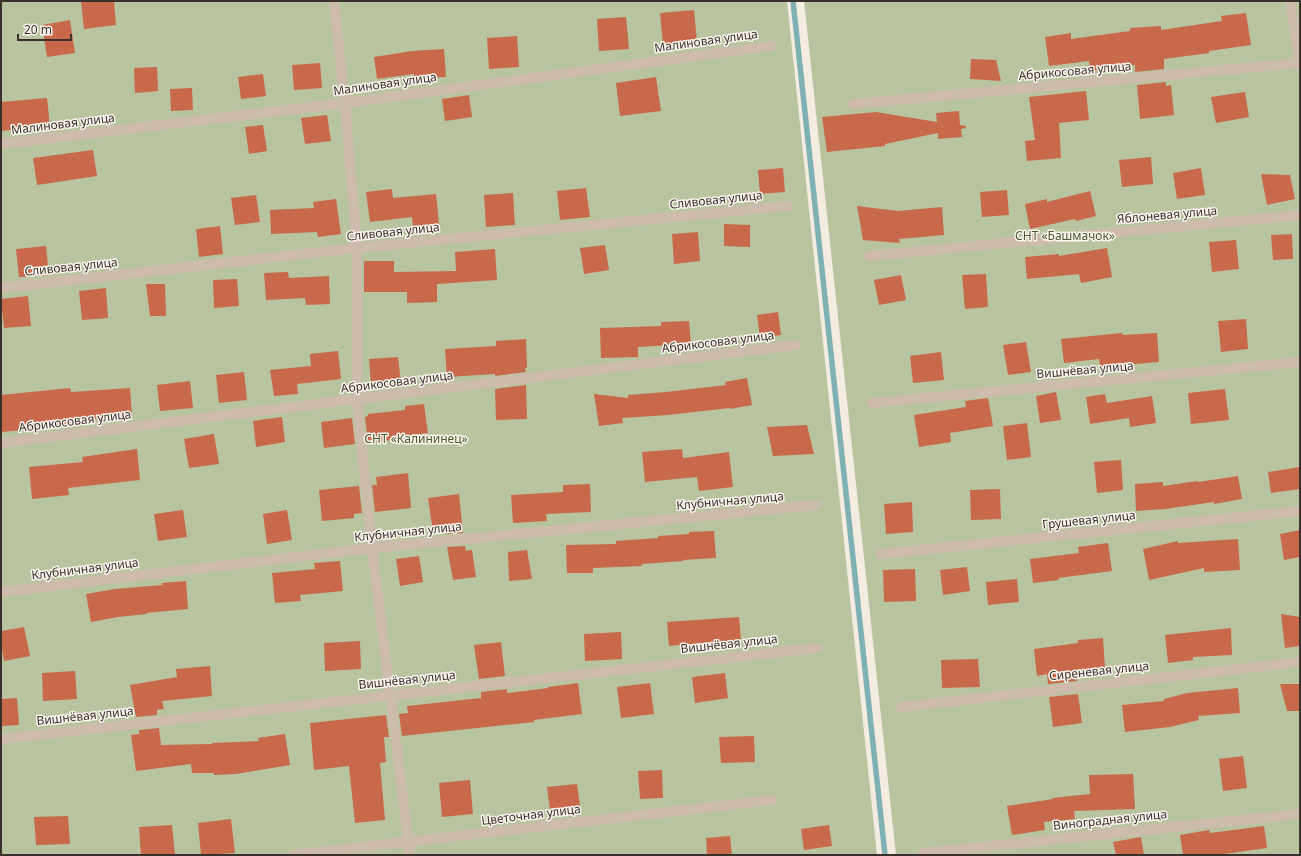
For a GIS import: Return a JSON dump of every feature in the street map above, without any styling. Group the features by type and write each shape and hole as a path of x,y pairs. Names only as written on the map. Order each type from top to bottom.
{"street":[{"path":"334,1 358,248 357,400 372,548 410,855"},
{"path":"1290,1 1300,64"},
{"name":"Малиновая улица","path":"1,144 345,103 771,46"},
{"name":"Абрикосовая улица","path":"853,104 1300,64"},
{"name":"Сливовая улица","path":"1,288 358,248 788,206"},
{"name":"Яблоневая улица","path":"869,256 1300,215"},
{"name":"Абрикосовая улица","path":"1,443 796,346"},
{"name":"Вишнёвая улица","path":"872,403 1300,362"},
{"name":"Клубничная улица","path":"1,592 372,548 818,506"},
{"name":"Грушевая улица","path":"880,554 1300,511"},
{"name":"Вишнёвая улица","path":"1,739 817,648"},
{"name":"Сиреневая улица","path":"901,707 1300,662"},
{"name":"Цветочная улица","path":"293,855 772,800"},
{"name":"Виноградная улица","path":"924,853 1300,814"}],"green space":[{"name":"СНТ «Калининец»","path":"1,1 787,1 877,855 1,855"},
{"name":"СНТ «Башмачок»","path":"804,1 1300,1 1300,855 896,855"}],"building":[{"path":"81,1 114,1 116,25 84,29"},
{"path":"694,10 697,42 663,45 660,13"},
{"path":"1246,13 1251,45 1209,51 1209,53 1164,59 1164,69 1135,72 1135,65 1090,71 1089,61 1049,66 1045,37 1071,33 1071,39 1130,31 1130,28 1161,26 1161,30 1222,21 1221,16"},
{"path":"626,17 629,49 599,51 597,19"},
{"path":"70,20 75,53 47,57 42,25"},
{"path":"517,36 519,67 489,69 487,38"},
{"path":"444,49 446,77 414,78 414,74 377,79 374,57 412,51"},
{"path":"971,59 996,60 1001,81 970,79"},
{"path":"320,63 322,88 294,90 292,65"},
{"path":"157,67 158,91 135,93 134,68"},
{"path":"263,74 266,96 241,99 238,77"},
{"path":"656,77 661,111 620,116 616,83"},
{"path":"1166,82 1166,86 1171,85 1174,115 1140,119 1137,85"},
{"path":"192,88 193,110 171,111 170,89"},
{"path":"1086,91 1089,120 1059,123 1061,158 1027,161 1025,141 1035,140 1029,97"},
{"path":"1245,92 1249,117 1216,123 1211,97"},
{"path":"469,95 472,117 445,121 442,99"},
{"path":"47,98 50,126 1,131 1,102"},
{"path":"959,111 960,125 966,126 966,128 961,129 962,137 938,139 938,133 885,144 885,146 827,152 822,117 876,112 937,122 936,113"},
{"path":"327,115 331,141 305,144 301,118"},
{"path":"263,125 267,151 249,154 245,127"},
{"path":"93,150 97,176 37,185 33,158"},
{"path":"1151,157 1153,184 1122,187 1119,160"},
{"path":"783,168 785,192 760,194 758,170"},
{"path":"1201,168 1205,195 1177,199 1173,173"},
{"path":"1261,174 1290,175 1295,199 1267,205"},
{"path":"586,188 590,217 560,220 557,191"},
{"path":"392,189 393,198 436,194 439,224 413,227 412,217 370,222 366,192"},
{"path":"1007,190 1009,215 982,217 980,192"},
{"path":"1090,191 1096,216 1030,229 1025,204 1047,199 1047,202"},
{"path":"513,193 515,225 486,227 484,195"},
{"path":"256,195 260,222 235,225 231,198"},
{"path":"336,199 341,234 318,237 317,232 271,234 270,210 314,208 313,202"},
{"path":"857,206 898,211 942,207 944,235 899,239 900,243 863,240"},
{"path":"724,224 750,225 750,247 724,246"},
{"path":"220,226 223,254 199,257 196,229"},
{"path":"698,232 700,261 674,264 672,234"},
{"path":"1292,234 1293,259 1273,260 1271,235"},
{"path":"1236,240 1239,269 1212,272 1209,242"},
{"path":"605,245 609,270 584,274 580,248"},
{"path":"46,246 49,275 19,277 16,249"},
{"path":"1107,248 1112,277 1081,283 1079,274 1027,279 1025,257 1059,254 1059,256"},
{"path":"495,249 497,280 437,284 437,302 407,303 407,292 364,292 364,261 394,261 394,272 456,271 455,252"},
{"path":"288,272 289,278 329,276 330,304 306,305 305,298 266,300 264,273"},
{"path":"986,274 988,307 965,309 962,275"},
{"path":"901,275 906,300 879,305 874,280"},
{"path":"237,279 239,306 214,308 213,280"},
{"path":"146,284 165,284 166,316 150,316"},
{"path":"106,288 108,318 82,320 79,291"},
{"path":"28,296 31,326 4,328 1,299"},
{"path":"778,312 781,335 760,338 757,315"},
{"path":"1246,319 1248,349 1221,352 1218,321"},
{"path":"689,321 691,344 638,347 638,357 601,358 600,328 661,326 661,322"},
{"path":"1122,333 1123,335 1157,333 1159,362 1100,367 1099,359 1064,363 1061,339"},
{"path":"526,339 526,372 495,376 495,374 447,377 445,349 496,346 496,341"},
{"path":"1026,342 1031,372 1008,375 1003,345"},
{"path":"338,351 341,379 297,384 298,394 274,396 270,370 311,366 310,354"},
{"path":"941,352 944,380 913,383 910,356"},
{"path":"398,357 401,382 371,384 369,359"},
{"path":"244,372 247,400 219,403 216,375"},
{"path":"747,378 752,405 730,409 622,418 623,423 599,426 594,394 628,398 628,395 726,385 725,382"},
{"path":"190,381 193,408 160,411 157,385"},
{"path":"526,385 527,419 496,420 495,389"},
{"path":"70,388 71,392 130,388 132,416 73,420 74,426 1,432 1,395"},
{"path":"1225,389 1229,420 1191,424 1188,393"},
{"path":"1056,392 1061,420 1040,423 1036,396"},
{"path":"1105,394 1107,403 1152,396 1156,423 1130,427 1129,418 1090,424 1086,397"},
{"path":"988,398 993,426 950,433 951,442 919,447 914,415 966,407 965,401"},
{"path":"424,404 428,433 393,437 393,440 368,442 365,417 368,416 368,414 405,410 405,406"},
{"path":"282,417 285,442 256,447 253,421"},
{"path":"352,418 355,444 324,448 321,422"},
{"path":"1027,423 1031,457 1007,460 1003,426"},
{"path":"807,425 814,454 773,456 767,427"},
{"path":"214,434 219,464 189,468 184,439"},
{"path":"137,449 140,480 68,488 69,495 32,499 29,467 83,462 82,457"},
{"path":"682,449 683,458 729,452 733,487 699,491 697,477 645,482 642,452"},
{"path":"1121,460 1123,490 1097,493 1094,462"},
{"path":"1300,467 1300,489 1271,493 1268,472"},
{"path":"408,473 411,508 375,512 372,485 377,485 376,477"},
{"path":"1238,476 1242,499 1214,504 1214,502 1165,509 1136,511 1135,484 1163,482 1163,486"},
{"path":"590,484 591,512 546,514 547,521 513,523 511,495 563,492 563,485"},
{"path":"359,486 362,513 354,514 354,518 322,521 319,490"},
{"path":"1000,489 1001,519 971,520 970,490"},
{"path":"459,494 463,533 445,534 445,531 433,532 428,498"},
{"path":"912,502 913,532 886,534 884,504"},
{"path":"183,510 187,537 158,541 154,514"},
{"path":"287,510 292,540 267,544 263,514"},
{"path":"1300,530 1300,557 1284,560 1280,534"},
{"path":"714,531 716,558 642,564 642,566 593,568 593,573 567,573 566,545 616,544 616,541 658,538 658,536 689,534 689,532"},
{"path":"1238,539 1240,570 1204,572 1204,568 1149,580 1143,549 1178,541 1178,543"},
{"path":"1108,543 1112,571 1033,583 1030,559 1079,553 1078,547"},
{"path":"465,546 466,551 472,550 476,577 453,580 447,547"},
{"path":"527,550 532,579 509,581 508,552"},
{"path":"419,556 423,582 400,586 396,559"},
{"path":"340,561 343,591 300,595 301,601 275,603 272,573 315,569 314,563"},
{"path":"967,567 970,591 943,595 940,570"},
{"path":"915,569 916,601 884,602 883,570"},
{"path":"1017,579 1019,602 988,605 986,582"},
{"path":"186,581 188,609 146,613 91,622 86,594 115,589 162,585 162,583"},
{"path":"1281,614 1300,617 1300,646 1285,648"},
{"path":"739,617 741,640 669,646 667,622"},
{"path":"24,627 30,656 4,661 1,631"},
{"path":"1231,628 1232,655 1193,657 1193,660 1168,663 1165,635"},
{"path":"621,632 622,659 585,661 584,634"},
{"path":"1103,638 1105,668 1075,670 1077,681 1048,684 1047,674 1037,676 1034,649 1078,643 1078,640"},
{"path":"360,641 361,669 325,671 324,643"},
{"path":"501,642 505,676 479,679 474,645"},
{"path":"978,659 980,687 942,688 941,660"},
{"path":"210,666 212,696 162,701 164,709 157,710 157,715 136,717 130,685 177,677 176,669"},
{"path":"75,671 77,699 43,701 42,673"},
{"path":"725,673 728,698 695,703 692,677"},
{"path":"578,683 582,714 534,720 534,722 402,736 399,714 408,713 407,706 481,698 481,692 507,689 507,693"},
{"path":"650,683 654,714 621,718 617,687"},
{"path":"1280,684 1300,684 1300,711 1287,711"},
{"path":"1238,688 1240,713 1198,716 1199,720 1170,727 1125,732 1122,705 1164,701 1164,699 1187,693"},
{"path":"1078,694 1082,723 1053,727 1049,697"},
{"path":"17,698 19,725 1,726 1,699"},
{"path":"386,715 389,737 384,737 386,762 380,763 385,820 355,823 349,766 314,770 310,723"},
{"path":"159,728 161,745 259,741 258,738 285,734 290,765 236,774 214,775 214,773 192,773 191,764 136,771 131,735 139,734 139,730"},
{"path":"754,736 755,762 721,763 719,737"},
{"path":"1243,756 1247,788 1223,791 1219,759"},
{"path":"662,770 663,798 640,799 638,771"},
{"path":"1133,774 1135,809 1074,811 1075,819 1044,822 1045,830 1012,835 1007,806 1053,799 1052,798 1090,794 1089,775"},
{"path":"470,780 473,814 442,817 439,783"},
{"path":"577,784 580,806 550,810 547,787"},
{"path":"68,816 70,844 36,845 34,817"},
{"path":"231,819 235,853 201,855 198,823"},
{"path":"172,825 175,855 141,855 139,827"},
{"path":"829,825 832,846 804,850 801,829"},
{"path":"1264,826 1267,848 1217,855 1183,855 1180,835 1209,830 1210,833"},
{"path":"730,836 732,855 707,855 706,838"},
{"path":"1141,837 1144,855 1116,855 1113,842"}],"waterway":[{"path":"793,1 885,855"}]}
